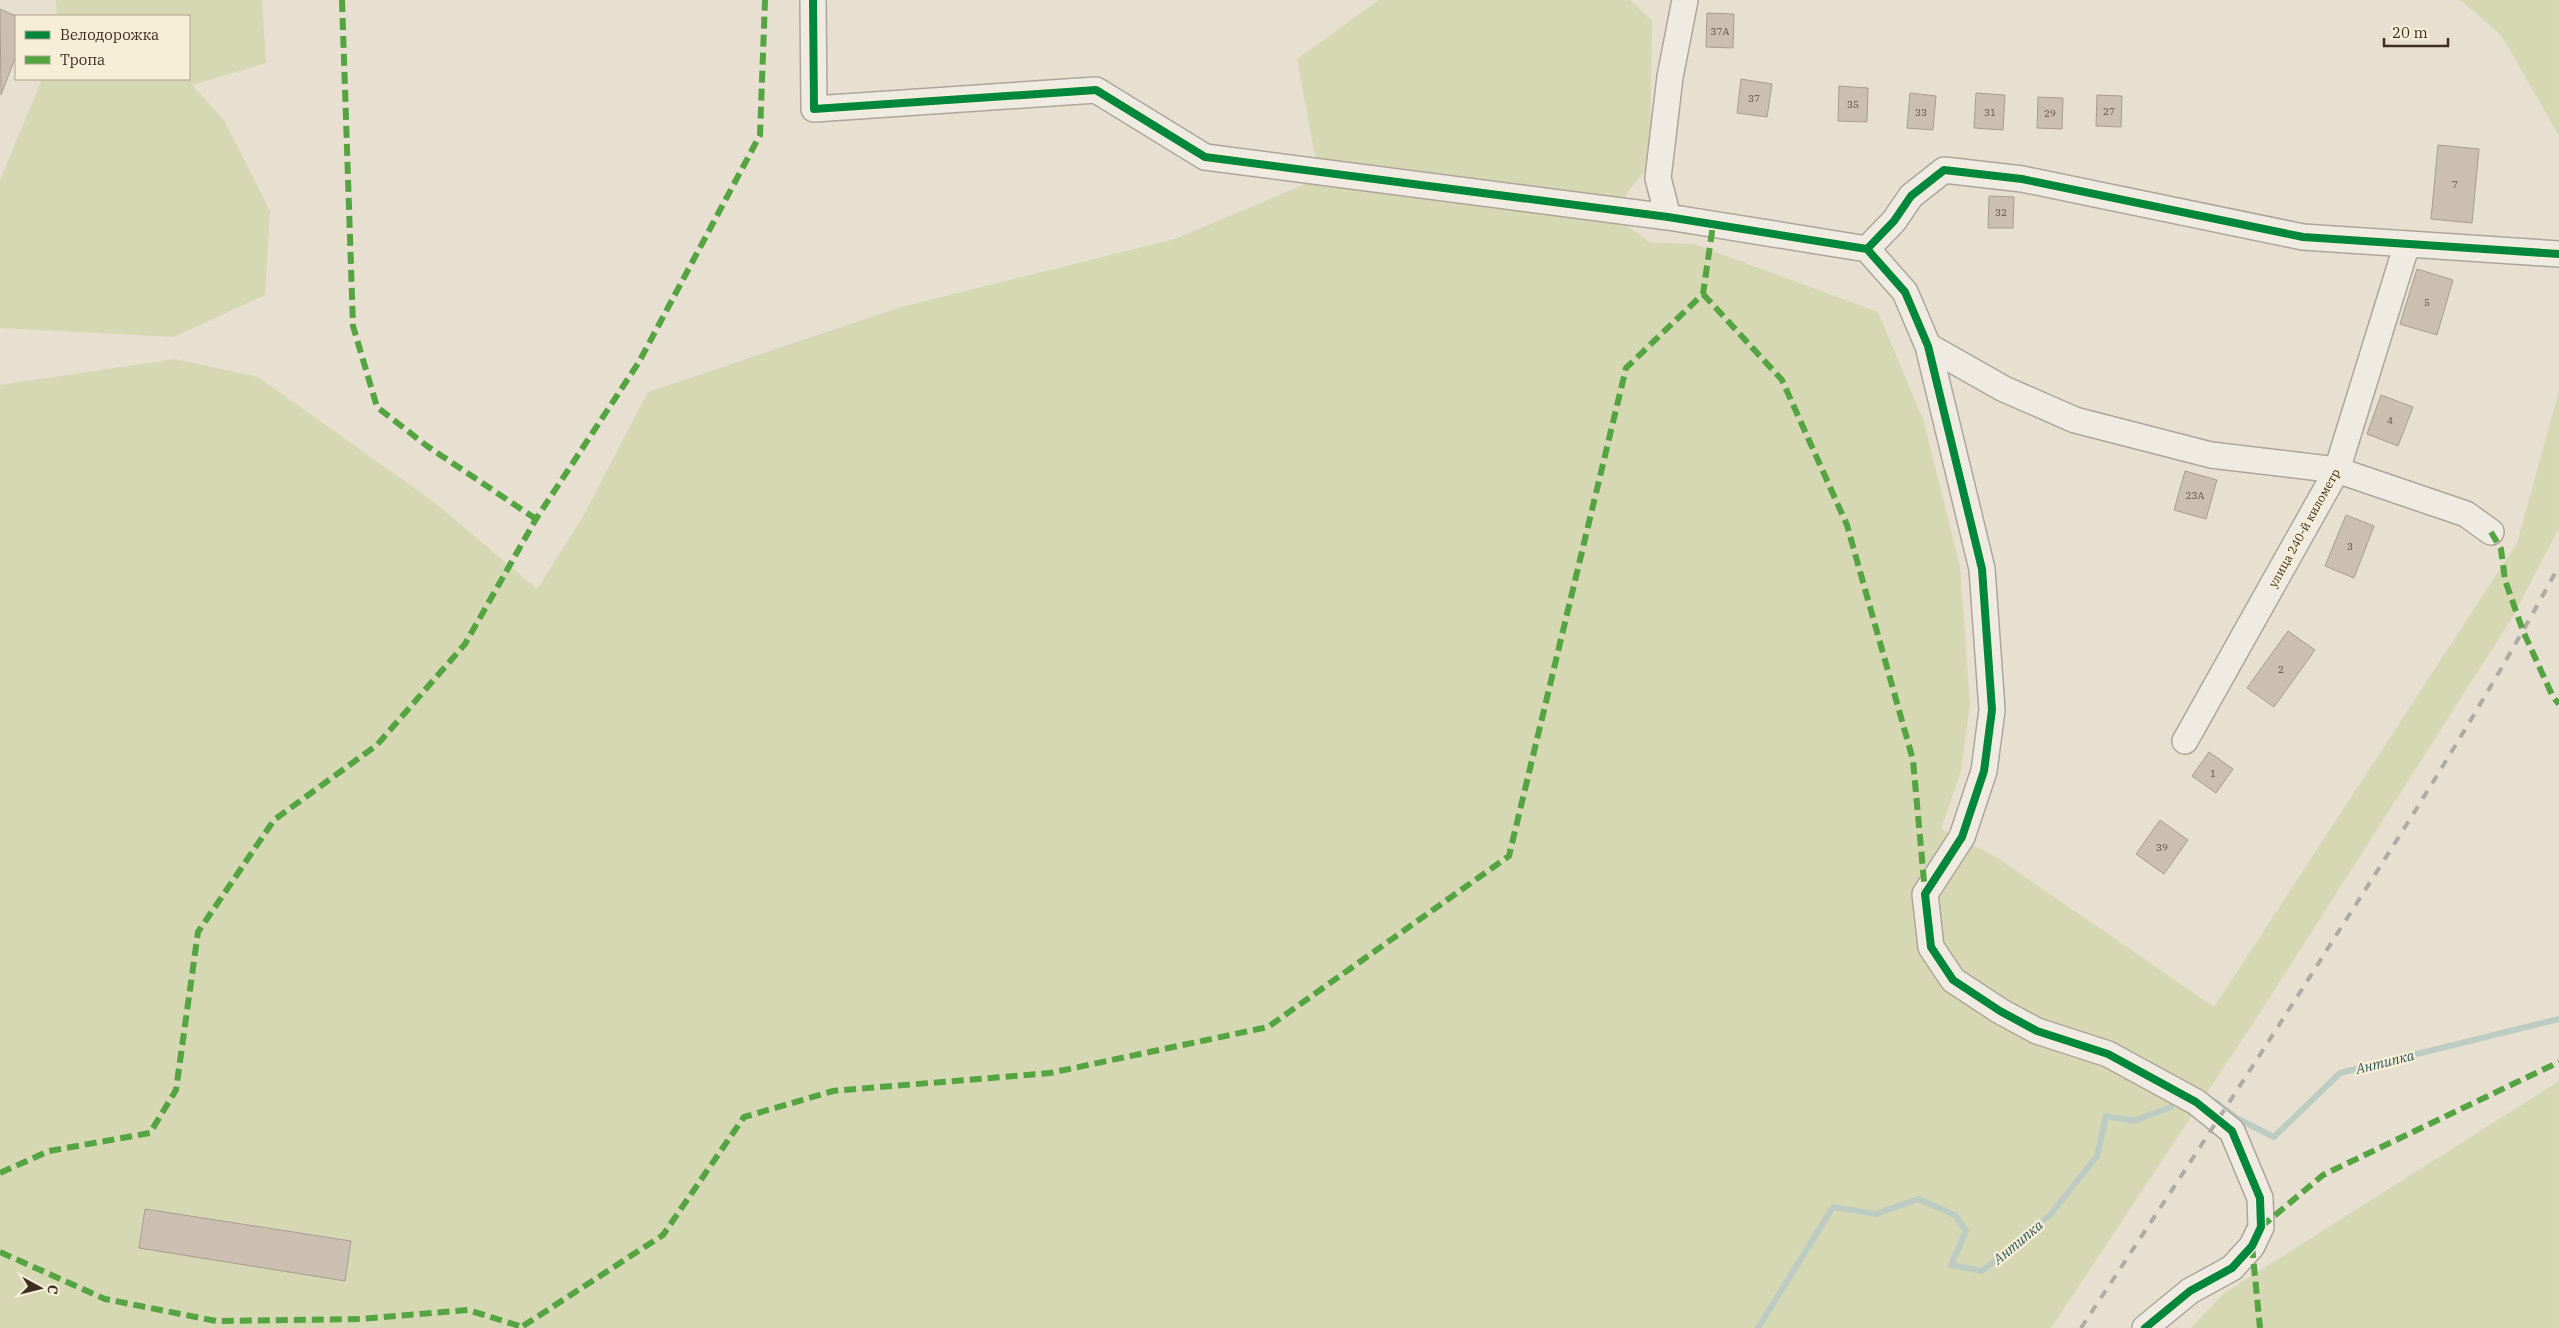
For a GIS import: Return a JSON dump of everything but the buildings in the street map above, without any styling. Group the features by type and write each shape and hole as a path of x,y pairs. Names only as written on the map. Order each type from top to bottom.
{"street":[{"path":"812,0 814,109 1096,90 1205,157 1668,217 1867,249 1905,292 1928,346 1982,569 1992,710 1984,771 1962,836 1926,894 1931,947 1954,980 2000,1011 2038,1031 2108,1054 2196,1102 2232,1131 2260,1198 2261,1226 2252,1246 2232,1268 2190,1291 2145,1328"},
{"path":"1668,217 1658,178 1670,77 1685,0"},
{"path":"1867,249 1894,222 1911,196 1944,170 2022,179 2303,237 2559,254"},
{"name":"улица 240-й километр","path":"2185,741 2337,470 2407,244"},
{"path":"1928,346 2004,389 2075,420 2211,455 2337,470 2466,514 2491,532"}],"green space":[{"path":"56,0 262,0 266,63 192,85 224,120 270,211 265,295 174,337 0,328 0,180 42,80 190,80 190,15 57,15"},
{"path":"1379,0 1630,0 1652,21 1650,165 1626,194 1626,225 1649,242 1694,244 1878,312 1924,422 1960,567 1970,704 1961,771 1941,829 1996,857 2214,1007 2517,543 2559,391 2559,528 2512,618 2263,1008 2051,1328 0,1328 0,385 175,359 258,377 434,502 537,589 581,520 648,392 901,307 1175,239 1319,178 1297,59"},
{"path":"2460,0 2559,0 2559,136 2501,35"},
{"path":"2559,1081 2559,1328 2191,1328 2223,1294"}],"waterway":[{"name":"Антипка","path":"2214,1101 2238,1119 2274,1137 2340,1073 2559,1019"},
{"name":"Антипка","path":"1758,1328 1833,1207 1876,1214 1918,1199 1955,1215 1966,1231 1951,1265 1982,1271 2051,1214 2097,1156 2106,1116 2134,1121 2171,1107"}],"railway":[{"path":"2081,1328 2180,1178 2399,837 2481,703 2559,566"}],"marked path":[{"path":"342,0 353,326 377,407 427,446 536,519"},
{"path":"0,1173 49,1151 150,1133 176,1090 198,932 274,820 377,745 465,644 536,519 639,362 760,135 765,0"},
{"path":"523,1326 663,1235 744,1117 833,1091 1050,1073 1268,1027 1509,856 1626,368 1703,294 1713,225"},
{"path":"1703,294 1782,380 1847,525 1913,760 1925,892"},
{"path":"2491,532 2501,549 2505,580 2523,631 2553,697 2559,704"},
{"path":"2261,1227 2323,1175 2559,1062"},
{"path":"2252,1246 2260,1328"},
{"path":"0,1252 105,1299 216,1321 360,1319 468,1310 526,1328"}],"cycle path":[{"path":"813,0 814,109 1096,90 1205,157 1668,217 1867,249 1905,292 1928,346 1982,569 1992,710 1984,771 1962,837 1925,894 1931,947 1953,980 2000,1011 2037,1031 2108,1054 2196,1102 2232,1131 2260,1198 2261,1227 2252,1246 2232,1268 2190,1291 2145,1328"},
{"path":"1867,249 1894,221 1911,196 1944,170 2022,179 2303,237 2559,254"}]}
